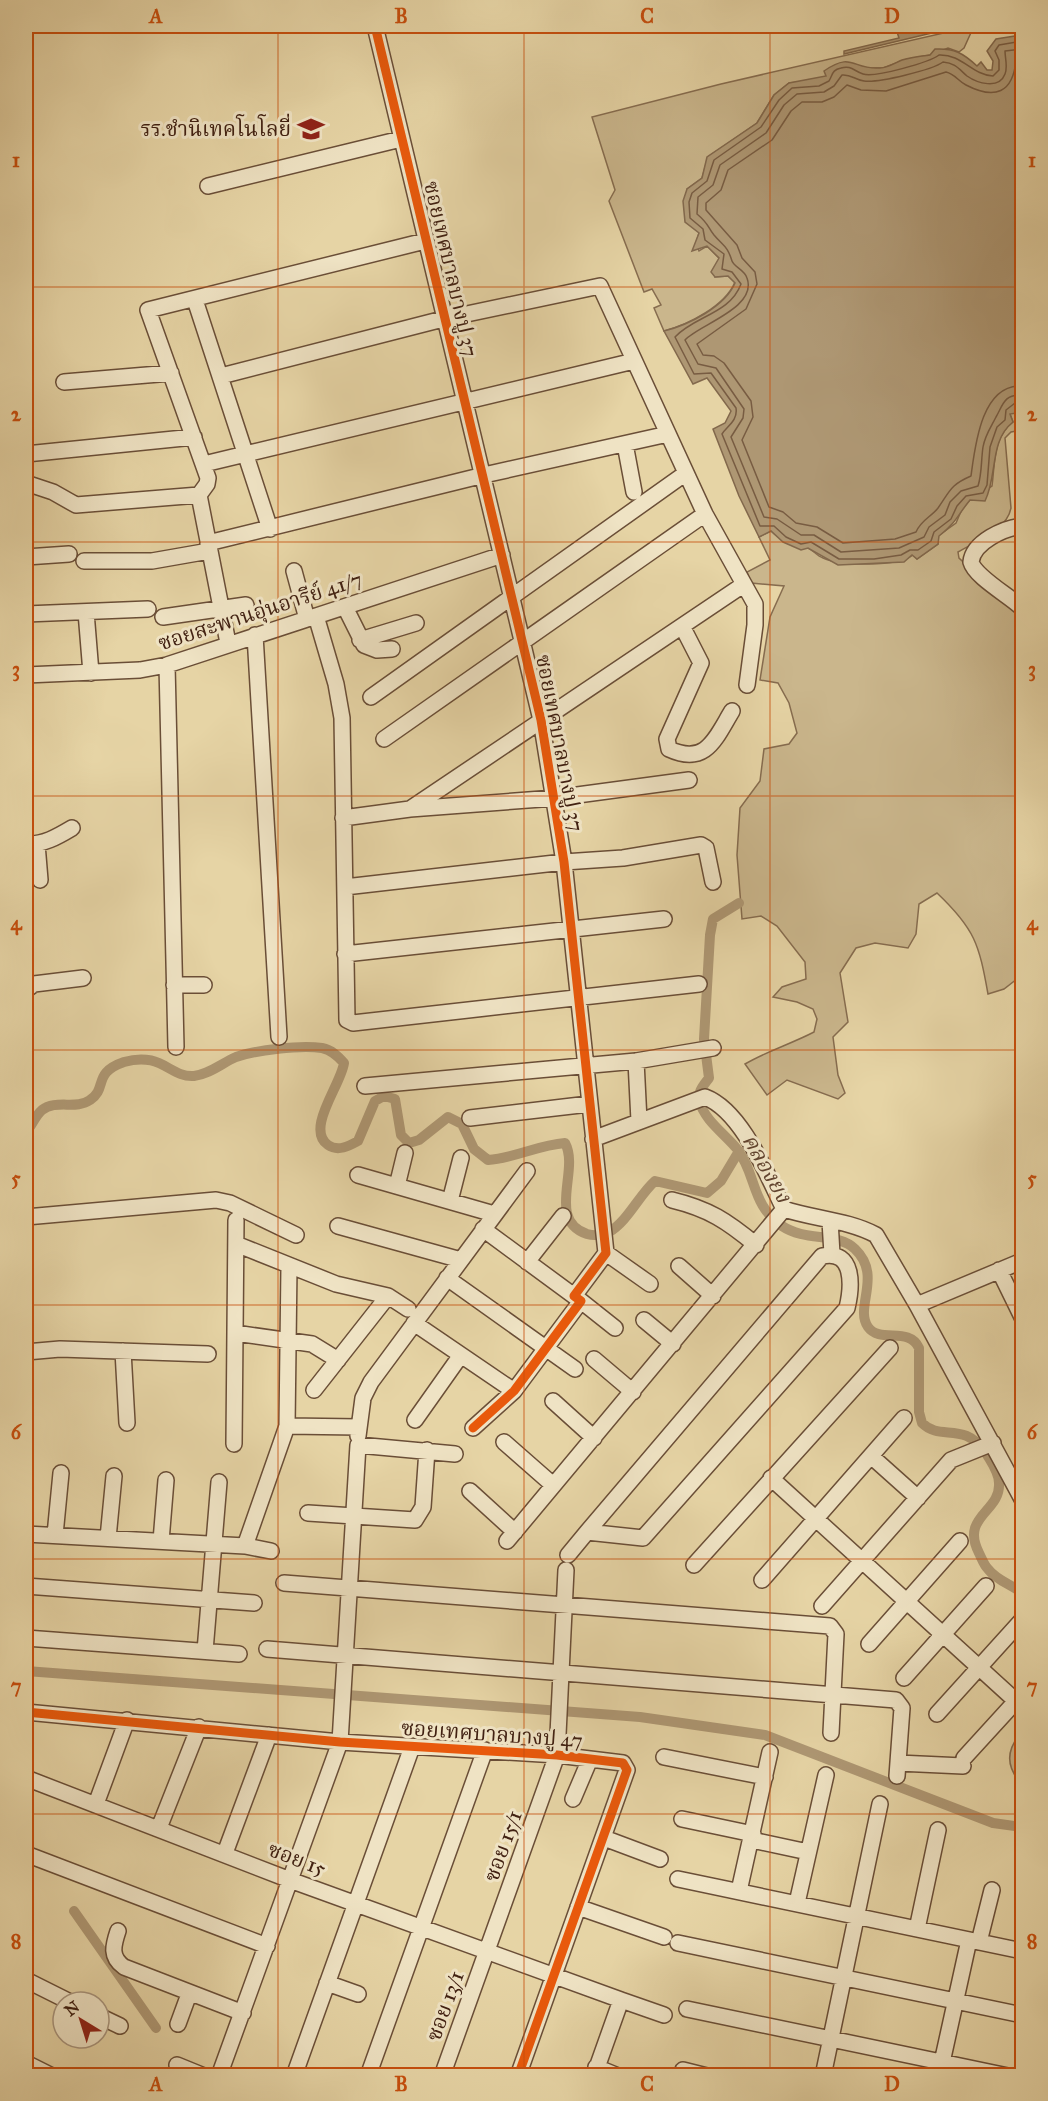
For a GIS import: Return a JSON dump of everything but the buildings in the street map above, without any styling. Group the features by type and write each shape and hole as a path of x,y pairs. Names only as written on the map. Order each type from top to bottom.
{"street":[{"name":"ซอยเทศบาลบางปู 37","path":"375,26 541,720 564,862 603,1240"},
{"path":"208,186 401,140"},
{"path":"228,643 199,495 207,484 204,464 148,310 425,241"},
{"path":"221,376 444,319 600,286 705,514 754,604 755,615 747,685"},
{"path":"195,300 247,452 270,529"},
{"path":"204,464 634,361"},
{"path":"64,382 171,373"},
{"path":"84,561 139,562 209,547 270,529 484,475 669,434"},
{"path":"26,454 194,437"},
{"path":"625,444 634,492"},
{"path":"372,697 687,473"},
{"path":"26,483 53,492 76,505 199,495"},
{"path":"384,739 705,514"},
{"path":"1023,526 1008,529 991,538 975,550 971,562 979,575 1008,594 1023,608"},
{"path":"26,557 69,554"},
{"name":"ซอยสะพานอุ่นอารีย์ 41/7","path":"26,675 140,670 167,665 228,643 312,618 502,555"},
{"path":"294,571 340,702 345,886 345,1016 353,1023 699,984"},
{"path":"410,809 743,585"},
{"path":"163,617 246,605"},
{"path":"345,607 360,640 370,649 392,649"},
{"path":"26,614 148,609"},
{"path":"86,612 91,673"},
{"path":"360,640 416,623"},
{"path":"682,626 701,663 667,739 669,749 683,756 703,752 711,746 732,711"},
{"path":"255,635 279,1037"},
{"path":"167,665 176,1047"},
{"path":"343,818 410,809 555,798 689,780"},
{"path":"40,880 31,844 51,840 72,828"},
{"path":"345,886 564,862 623,858 701,846 706,848 713,882"},
{"path":"345,954 664,919"},
{"path":"26,990 34,984 83,978"},
{"path":"174,985 204,985"},
{"path":"365,1086 636,1061 709,1049"},
{"path":"636,1061 639,1121"},
{"path":"593,1139 698,1099 716,1101 743,1133 780,1215 831,1238 865,1229 876,1235 1023,1499"},
{"path":"470,1118 589,1104"},
{"path":"397,1186 405,1153"},
{"path":"450,1201 461,1158"},
{"path":"219,2076 340,1742 359,1427 363,1398 411,1316 447,1278 527,1171"},
{"path":"358,1175 494,1214"},
{"path":"26,1217 216,1200 230,1203 296,1235"},
{"path":"672,1200 726,1220 756,1245"},
{"path":"470,1491 511,1536 780,1215"},
{"path":"527,1262 562,1216"},
{"path":"234,1444 236,1220"},
{"path":"338,1226 461,1260"},
{"path":"483,1229 578,1298 615,1328"},
{"path":"587,1532 643,1538 847,1308 852,1287 846,1265 839,1257 831,1238"},
{"path":"587,1532 822,1256 831,1238"},
{"path":"473,1428 514,1391 547,1347 578,1298 603,1240 650,1284"},
{"path":"236,1244 336,1284 387,1296 461,1355 514,1391"},
{"path":"917,1305 1023,1261"},
{"path":"245,1546 287,1426 288,1266"},
{"path":"679,1266 713,1296"},
{"path":"999,1270 1023,1317"},
{"path":"447,1278 575,1369"},
{"path":"314,1390 387,1296"},
{"path":"644,1320 673,1344"},
{"path":"235,1333 312,1344 338,1359"},
{"path":"694,1565 890,1348"},
{"path":"26,1352 60,1349 208,1354"},
{"path":"123,1351 127,1423"},
{"path":"415,1420 461,1355"},
{"path":"594,1359 633,1392"},
{"path":"553,1401 594,1438"},
{"path":"762,1580 904,1418"},
{"path":"287,1426 359,1427"},
{"path":"504,1442 553,1485"},
{"path":"822,1606 951,1460 991,1444"},
{"path":"358,1445 455,1454"},
{"path":"308,1513 408,1521 420,1516 427,1450"},
{"path":"871,1456 918,1498"},
{"path":"55,1535 61,1473"},
{"path":"108,1538 114,1476"},
{"path":"267,1649 833,1695 900,1703 902,1708 898,1770 964,1762 1019,1700 771,1478"},
{"path":"161,1541 166,1480"},
{"path":"205,1651 219,1482"},
{"name":"ซอย 15/1","path":"488,1950 557,1755 567,1562 587,1532"},
{"path":"26,1534 245,1546 271,1551"},
{"path":"869,1644 960,1541"},
{"path":"284,1583 565,1603 830,1626 836,1634 831,1733"},
{"path":"26,1586 254,1603"},
{"path":"904,1678 986,1586"},
{"path":"937,1714 1023,1620"},
{"path":"26,1638 238,1654"},
{"name":"ซอยเทศบาลบางปู 47","path":"26,1712 127,1719 412,1748 557,1755 621,1762 626,1765 627,1770 604,1838 518,2076"},
{"path":"96,1804 127,1719"},
{"path":"159,1828 199,1727"},
{"path":"225,1852 269,1735"},
{"path":"294,2076 412,1748"},
{"path":"368,2076 485,1750"},
{"path":"739,1891 753,1837 770,1752"},
{"path":"664,1756 765,1777"},
{"path":"573,1799 590,1759"},
{"path":"797,1903 826,1774"},
{"name":"ซอย 15","path":"26,1778 225,1852 290,1880 664,2014"},
{"path":"823,2076 880,1804"},
{"path":"682,1819 808,1852"},
{"path":"917,1929 938,1830"},
{"path":"604,1838 660,1859"},
{"path":"26,1854 267,1946"},
{"path":"678,1879 1023,1951"},
{"path":"940,2068 956,2001 992,1890"},
{"path":"578,1908 671,1940 1023,2015"},
{"path":"118,1931 112,1948 117,1962 137,1973 243,2013"},
{"name":"ซอย 13/1","path":"442,2076 488,1950"},
{"path":"26,1980 51,1992"},
{"path":"327,1983 358,1994"},
{"path":"178,2024 189,1994"},
{"path":"618,2076 595,2072 621,2000"},
{"path":"687,2009 831,2039 940,2068 1008,2076"},
{"path":"111,2022 120,2026"},
{"path":"26,2063 52,2076"},
{"path":"177,2065 204,2076"},
{"path":"684,2070 707,2076"}],"shaded area":[{"path":"974,26 964,48 959,52 948,48 883,68 864,68 818,80 789,83 774,95 757,123 708,157 702,178 687,189 699,233 696,243 699,251 707,246 719,258 715,277 728,276 735,282 723,299 705,313 664,331 654,308 661,305 652,289 644,292 609,201 615,190 592,117 721,84"},
{"path":"1015,408 1022,409 1022,430 1011,432 1005,438 1011,508 1008,516 997,529 958,552 959,558 1022,616 1022,975 1004,989 988,994 982,962 973,938 960,917 937,893 919,904 916,934 908,948 875,943 856,948 840,973 848,1022 833,1037 838,1075 845,1093 838,1099 787,1080 767,1095 745,1064 814,1032 817,1019 813,1009 797,1002 773,997 782,987 806,979 805,962 777,926 761,916 742,919 737,855 740,808 760,781 764,749 789,744 797,733 789,703 778,683 760,680 770,617 784,586 751,583 747,572 770,560 759,537 771,531 781,539 808,548 821,557 843,563 895,562 913,555 917,559 938,544 938,536 956,523 962,509 970,500 992,486 998,443 1006,428 1013,422 1010,414"},
{"path":"1022,1732 1022,1781 1019,1781 1012,1768 1010,1756"}],"water":[{"path":"895,26 931,26 932,33 844,54 844,51 899,38"},
{"path":"1022,35 1022,409 1015,408 1017,413 1010,414 1013,422 1000,439 985,501 970,500 953,523 939,536 938,544 917,559 912,555 904,562 838,565 808,548 801,550 783,542 771,531 759,537 739,496 713,429 725,423 731,411 707,378 693,384 664,331 705,314 723,300 735,283 728,276 715,277 711,272 719,258 707,246 692,251 699,233 685,222 683,201 687,189 702,178 707,157 757,123 774,95 789,83 826,76 824,71 841,62 883,68 905,59 930,55 935,49 958,52 977,66 981,62 987,70 992,70 993,61 987,51 996,39"}],"waterway":[{"name":"คลองยง","path":"739,903 713,919 710,935 704,1039 709,1078 700,1092 702,1109 737,1149 748,1169 759,1199 772,1218 791,1231 840,1240 855,1249 863,1259 868,1280 864,1310 868,1327 880,1334 909,1338 919,1348 919,1412 922,1423 937,1431 969,1437 986,1453 996,1471 999,1479 998,1493 978,1522 974,1531 974,1541 983,1562 991,1573 1022,1593"},
{"path":"26,1132 42,1110 53,1105 79,1104 90,1100 98,1091 108,1071 124,1062 148,1060 186,1076 194,1076 245,1054 313,1047 329,1050 344,1063 322,1118 320,1129 322,1138 328,1145 340,1148 358,1141 375,1101 384,1096 395,1099 401,1135 409,1143 419,1140 448,1117 462,1124 474,1149 488,1160 565,1143 569,1154 566,1193 568,1218 575,1227 587,1234 604,1234 616,1227 655,1181 707,1193 721,1181 739,1151"},
{"path":"26,1671 640,1717 765,1735 993,1823 1022,1827"},
{"name":"คลองยง","path":"1022,1750 1020,1754 1022,1769"},
{"path":"74,1911 156,2028"}],"cycle path":[{"path":"375,26 541,720 564,862 606,1253 574,1296 581,1301 514,1391 473,1428"},
{"path":"26,1712 340,1742 557,1755 623,1763 627,1770 518,2076"}],"place":[{"name":"รร.ชำนิเทคโนโลยี่","path":"311,129"}]}
